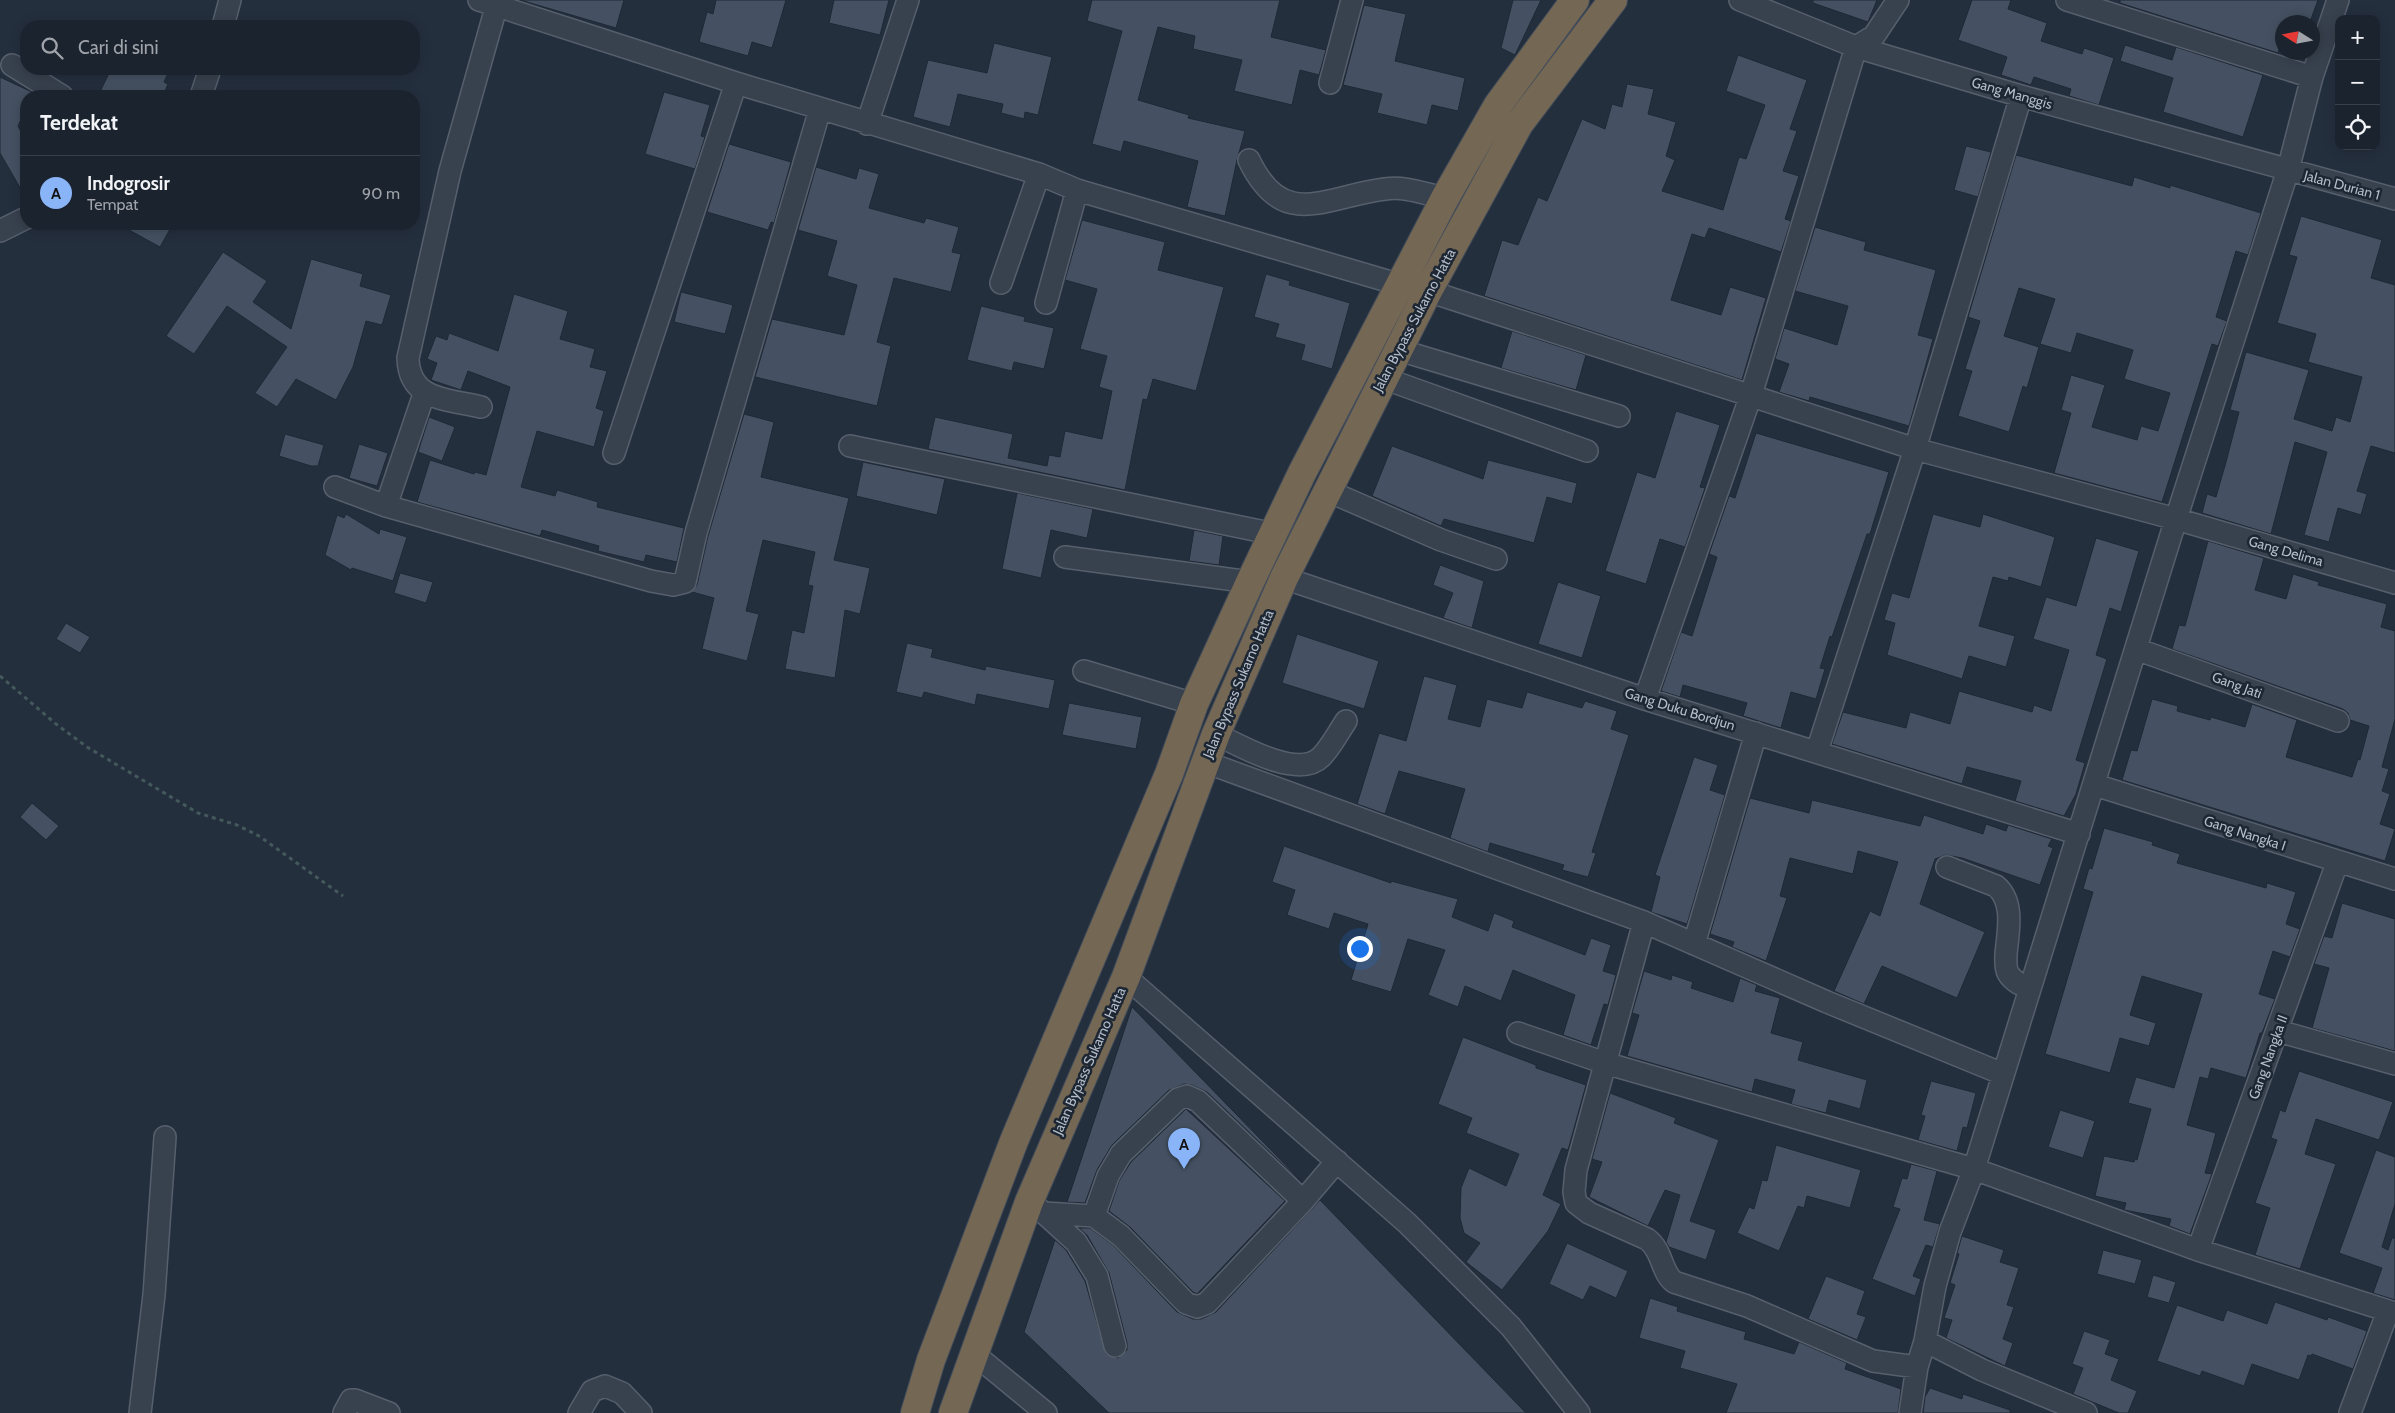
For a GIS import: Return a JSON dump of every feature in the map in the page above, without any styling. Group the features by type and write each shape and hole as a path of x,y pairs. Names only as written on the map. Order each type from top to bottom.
{"highway":[{"name":"Jalan Bypass Sukarno Hatta","path":"914,1413 931,1360 1014,1141 1169,774 1194,704 1250,582 1302,473 1401,286 1445,198 1498,105 1575,0"},
{"name":"Jalan Bypass Sukarno Hatta","path":"953,1413 973,1353 1036,1208 1104,1028 1126,977 1216,734 1284,578 1428,291 1519,124 1613,0"},
{"path":"1089,962 1126,977"},
{"path":"1067,1013 1104,1028"}],"street":[{"path":"225,20 230,0"},
{"path":"867,124 908,0"},
{"path":"1330,83 1352,0"},
{"name":"Gang Manggis","path":"1740,0 1856,47 2021,96 2288,170"},
{"path":"1645,698 1751,396 1856,47 1874,36 1898,0"},
{"path":"2067,0 2312,77"},
{"path":"1910,1413 1917,1367 1925,1340 1935,1286 1950,1232 1974,1170 2176,519 2288,170 2312,77 2338,0"},
{"path":"481,407 424,394 415,386 410,377 408,363 410,343 488,2 867,124 1040,174 1077,190 1401,286"},
{"path":"12,65 20,70"},
{"path":"28,75 52,90"},
{"path":"203,90 208,75"},
{"path":"614,453 736,83"},
{"path":"1817,751 1915,449 2021,96"},
{"path":"334,487 386,506 651,581 673,585 685,582 696,533 820,109"},
{"path":"1249,160 1256,176 1288,203 1308,206 1386,188 1412,189 1445,198"},
{"name":"Jalan Durian 1","path":"2288,170 2395,199"},
{"path":"1002,283 1040,174"},
{"path":"1046,303 1077,190"},
{"path":"0,231 20,221"},
{"name":"Gang Delima","path":"1428,291 1915,449 2176,519 2395,583"},
{"path":"1399,350 1620,416"},
{"path":"1383,378 1587,451"},
{"path":"386,506 424,394"},
{"path":"850,446 1274,534"},
{"path":"1328,491 1425,534 1496,559"},
{"path":"1065,557 1250,582"},
{"name":"Gang Duku Bordjun","path":"1284,578 1645,698 2079,834"},
{"name":"Gang Jati","path":"2136,649 2338,721"},
{"path":"1084,671 1194,704"},
{"path":"1216,734 1260,755 1289,764 1306,764 1321,758 1346,721"},
{"path":"1694,944 1756,733"},
{"path":"1205,762 1644,922 1827,1002 2003,1074"},
{"name":"Gang Nangka I","path":"2095,785 2395,880"},
{"name":"Gang Nangka II","path":"2198,1250 2337,862"},
{"path":"1946,867 1996,886 2002,891 2006,899 2008,913 2006,964 2008,972 2016,983 2030,988"},
{"path":"1644,922 1576,1170 1574,1199 1581,1208 1647,1239 1655,1245 1668,1275 1680,1284 1747,1306 1873,1361 1917,1367"},
{"path":"1126,977 1407,1223 1510,1327 1579,1413"},
{"path":"2278,1031 2395,1064"},
{"path":"1518,1033 1605,1063 1974,1170 2198,1250 2391,1312 2350,1413"},
{"path":"1094,1216 1108,1176 1121,1154 1178,1099 1187,1096 1198,1101 1303,1201"},
{"path":"140,1413 154,1295 165,1137"},
{"path":"1036,1208 1094,1216 1121,1236 1186,1304 1197,1307 1207,1303 1303,1201 1337,1161"},
{"path":"1036,1208 1076,1242 1097,1276 1115,1346"},
{"path":"1925,1340 1982,1370 2086,1413"},
{"path":"973,1353 1046,1413"},
{"path":"579,1413 592,1391 605,1386 622,1393 642,1413"},
{"path":"344,1413 351,1400 389,1413"}],"path":[{"path":"0,676 56,724 87,747 198,813 237,825 259,836 343,896"}],"building":[{"path":"520,0 624,0 616,28"},
{"path":"716,0 786,0 772,48 752,42 748,56 699,42 707,12 713,14"},
{"path":"834,0 889,0 880,35 829,23"},
{"path":"1092,0 1280,0 1271,37 1326,50 1319,75 1300,70 1292,105 1234,91 1242,60 1193,49 1195,36 1158,27 1138,100 1189,115 1188,118 1245,131 1225,216 1187,207 1198,161 1124,141 1121,152 1092,144 1122,31 1087,21"},
{"path":"1513,0 1541,0 1515,55 1501,48"},
{"path":"1813,0 1877,0 1868,22 1813,3"},
{"path":"1972,0 2011,0 2008,9 2047,23 2041,41 2082,54 2084,48 2114,58 2099,105 2069,96 2071,89 2034,77 2031,85 2001,75 2007,57 1958,40"},
{"path":"2120,0 2318,0 2313,15 2275,15 2275,52 2120,3"},
{"path":"1364,5 1406,14 1395,61 1465,78 1458,111 1432,105 1427,125 1377,113 1382,94 1343,85"},
{"path":"994,43 1052,57 1038,115 1025,112 1024,119 1001,113 1003,104 958,94 950,127 913,117 928,60 987,73"},
{"path":"2125,45 2172,60 2176,47 2263,75 2243,137 2163,112 2173,78 2120,61"},
{"path":"1738,55 1807,80 1790,129 1797,131 1783,171 1799,176 1785,219 1791,221 1781,252 1709,228 1705,238 1692,234 1671,300 1721,315 1730,287 1766,298 1742,380 1484,296 1502,240 1518,245 1538,197 1547,201 1582,119 1605,129 1612,104 1622,107 1627,84 1654,89 1648,114 1676,122 1666,156 1675,160 1662,191 1723,210 1739,157 1746,159 1765,105 1726,91"},
{"path":"108,75 167,75 164,82 168,84 166,90 101,90"},
{"path":"0,77 28,90 20,90 20,122 18,126 20,130 20,188 0,153"},
{"path":"664,92 710,105 701,136 705,137 695,169 645,154"},
{"path":"729,144 791,162 774,223 771,222 768,230 707,212"},
{"path":"1966,146 1991,152 1978,197 1954,190"},
{"path":"2016,155 2132,186 2134,177 2170,188 2170,185 2261,213 2248,255 2236,251 2216,317 2227,321 2218,346 2212,344 2162,502 2054,473 2071,413 2061,410 2071,375 2105,385 2092,427 2137,440 2141,426 2158,431 2170,393 2124,379 2133,350 2077,333 2071,353 2040,344 2055,299 2019,288 2004,336 2039,347 2027,388 2023,386 2009,432 1958,416 1972,371 1965,369 1980,321 1968,317"},
{"path":"816,167 856,179 859,168 879,174 869,208 924,223 926,218 959,227 952,252 961,254 951,292 894,278 877,342 891,346 877,406 755,377 772,319 844,335 857,285 827,276 837,241 798,230"},
{"path":"2301,216 2382,240 2371,278 2395,285 2395,453 2371,446 2357,491 2367,494 2361,515 2338,508 2329,542 2304,535 2327,452 2295,442 2271,534 2202,513 2207,494 2216,497 2226,462 2239,412 2230,410 2246,352 2309,370 2294,419 2332,431 2336,417 2350,422 2362,377 2308,362 2316,334 2277,323 2297,257 2289,255"},
{"path":"1082,220 1165,242 1158,270 1224,287 1196,391 1153,379 1147,400 1143,399 1125,490 928,449 935,417 1013,434 1008,458 1047,466 1049,455 1060,457 1065,431 1102,439 1112,391 1099,387 1107,356 1080,349 1097,289 1065,280"},
{"path":"1815,227 1866,242 1864,250 1936,270 1918,335 1933,339 1909,426 1810,397 1809,401 1779,392 1789,364 1775,359 1784,328 1837,345 1848,306 1795,291"},
{"path":"129,230 170,230 160,247"},
{"path":"223,252 267,281 253,302 291,329 311,259 363,274 360,286 391,295 382,325 366,321 353,367 336,400 296,379 277,407 255,393 287,347 227,306 194,354 166,336"},
{"path":"1266,274 1290,281 1289,285 1350,303 1332,369 1301,360 1305,345 1275,337 1279,324 1254,317"},
{"path":"681,292 733,305 725,334 674,322"},
{"path":"514,294 568,311 560,339 595,349 590,367 607,371 596,408 604,411 594,447 537,431 521,487 555,496 557,490 598,502 597,507 684,528 677,562 646,555 644,562 598,551 599,546 542,530 540,536 417,502 430,460 474,474 475,472 486,475 510,387 468,371 461,390 431,380 437,363 427,359 436,336 447,340 449,333 498,351"},
{"path":"981,306 1025,317 1024,321 1054,328 1044,369 1014,362 1012,371 967,360"},
{"path":"1512,331 1586,355 1576,390 1501,368"},
{"path":"1676,411 1720,425 1700,487 1705,488 1685,547 1660,539 1646,584 1605,571 1637,472 1655,478"},
{"path":"744,414 774,422 761,477 849,498 834,560 870,568 860,614 845,610 835,678 785,669 792,630 804,633 813,586 808,585 815,552 763,540 746,611 759,614 747,661 702,649 714,598 692,592 697,585 708,536"},
{"path":"429,417 455,427 442,461 418,452"},
{"path":"1756,433 1889,472 1870,534 1867,534 1832,637 1830,636 1820,668 1825,669 1816,699 1791,692 1781,728 1743,716 1747,703 1683,685 1680,697 1661,691 1681,632 1692,636 1717,557 1709,554 1729,496 1735,498"},
{"path":"285,434 324,445 318,466 311,466 279,456"},
{"path":"359,444 388,453 377,486 349,478"},
{"path":"1392,446 1483,479 1488,460 1577,483 1572,504 1547,497 1534,543 1444,519 1441,526 1372,496"},
{"path":"863,462 945,479 937,515 856,496"},
{"path":"1017,493 1093,509 1087,538 1051,530 1041,578 1002,569"},
{"path":"346,514 379,534 380,529 407,537 393,581 352,568 351,570 325,555 337,515 344,518"},
{"path":"1933,514 1980,527 1983,514 2055,537 2041,587 2009,577 2008,581 1993,577 1979,626 2015,636 2006,667 1969,656 1962,679 1887,655 1895,623 1884,620 1892,593 1909,598"},
{"path":"1194,530 1223,536 1219,565 1189,561"},
{"path":"2096,538 2139,551 2121,612 2110,608 2096,655 2107,659 2076,760 2085,763 2076,794 2064,816 2015,801 2021,781 1967,767 1962,784 1832,744 1843,712 1906,728 1910,712 1950,724 1959,691 2032,712 2034,705 2051,711 2069,650 2033,639 2046,597 2076,606"},
{"path":"2208,541 2264,558 2255,590 2286,599 2293,574 2319,582 2318,585 2387,604 2381,627 2395,631 2395,719 2382,767 2389,769 2382,791 2390,794 2380,824 2395,829 2385,861 2122,780 2131,750 2137,751 2152,699 2178,706 2177,711 2210,720 2211,717 2245,727 2252,704 2297,720 2286,757 2352,777 2358,759 2360,760 2369,726 2350,720 2348,713 2343,709 2172,649 2179,625 2185,626"},
{"path":"1440,565 1484,581 1472,628 1443,618 1453,593 1433,585"},
{"path":"400,573 433,582 426,603 394,593"},
{"path":"1558,582 1601,596 1582,658 1538,644"},
{"path":"66,623 90,637 80,653 56,639"},
{"path":"1297,634 1379,661 1364,709 1282,683"},
{"path":"907,643 933,649 931,657 985,670 986,666 1055,680 1049,709 977,694 975,705 924,692 922,698 896,692"},
{"path":"1424,676 1457,685 1448,719 1480,727 1487,699 1522,708 1527,692 1582,708 1585,701 1617,711 1611,729 1629,735 1592,852 1596,853 1588,877 1562,870 1564,865 1490,843 1488,852 1450,838 1465,789 1399,771 1385,814 1357,804 1379,733 1406,741"},
{"path":"1069,703 1142,717 1136,749 1062,735"},
{"path":"1694,757 1718,765 1710,790 1725,795 1687,924 1651,912 1660,877 1655,875"},
{"path":"1750,798 1809,813 1812,800 1920,826 1924,815 1983,834 1986,824 2006,831 2008,825 2052,839 2048,846 2053,848 2040,885 1962,858 1946,855 1935,859 1920,904 1985,932 1957,998 1882,966 1864,1004 1834,991 1870,911 1880,916 1898,862 1858,851 1853,874 1790,858 1780,896 1787,898 1766,961 1732,947 1734,942 1710,934"},
{"path":"32,803 59,826 46,840 20,817"},
{"path":"2104,828 2153,842 2152,845 2180,854 2177,863 2266,888 2267,883 2296,892 2286,924 2300,929 2290,957 2273,951 2259,994 2275,999 2262,1033 2260,1033 2246,1078 2211,1068 2208,1079 2200,1077 2187,1125 2216,1133 2205,1173 2212,1174 2190,1234 2169,1226 2171,1219 2124,1210 2126,1203 2095,1196 2104,1156 2134,1162 2135,1159 2137,1160 2151,1109 2128,1103 2136,1077 2174,1088 2202,994 2142,976 2130,1015 2156,1023 2149,1046 2120,1038 2110,1073 2045,1054 2093,892 2083,889 2089,868 2092,869"},
{"path":"1284,846 1391,883 1391,881 1458,899 1452,917 1488,931 1494,913 1514,921 1512,927 1585,955 1591,938 1611,945 1603,971 1616,975 1608,1005 1604,1004 1591,1045 1563,1035 1575,995 1513,970 1501,1001 1465,986 1458,1007 1428,995 1445,950 1408,939 1391,992 1351,980 1368,924 1334,913 1329,929 1287,915 1295,890 1272,882"},
{"path":"2342,903 2395,919 2395,1051 2312,1028 2329,968 2314,964 2324,936 2332,938"},
{"path":"1644,971 1671,980 1672,975 1693,982 1691,988 1733,1002 1740,978 1757,985 1755,991 1780,998 1771,1033 1803,1042 1798,1060 1867,1080 1860,1109 1829,1100 1826,1113 1791,1104 1795,1090 1755,1079 1752,1092 1627,1056 1639,1015 1632,1013"},
{"path":"1132,1007 1302,1183 1207,1092 1192,1085 1184,1084 1169,1090 1112,1145 1097,1170 1085,1203 1067,1202"},
{"path":"1463,1037 1536,1065 1536,1068 1586,1085 1568,1150 1562,1148 1543,1195 1561,1204 1548,1231 1502,1290 1466,1262 1480,1243 1464,1233 1460,1218 1461,1188 1469,1168 1506,1186 1519,1154 1466,1133 1472,1118 1438,1104"},
{"path":"2299,1071 2393,1102 2379,1140 2316,1119 2305,1154 2336,1164 2300,1269 2255,1255 2270,1208 2255,1203 2277,1140 2271,1138 2280,1110 2285,1112"},
{"path":"1931,1081 1976,1093 1967,1128 1963,1127 1957,1151 1918,1140 1925,1116 1921,1115"},
{"path":"1610,1093 1676,1118 1674,1123 1719,1140 1690,1221 1716,1230 1706,1260 1669,1247 1666,1242 1680,1195 1665,1190 1648,1226 1589,1197 1602,1162 1592,1159"},
{"path":"1186,1109 1285,1201 1197,1294 1130,1227 1109,1211 1119,1181 1131,1162"},
{"path":"2060,1110 2095,1121 2083,1158 2048,1147"},
{"path":"1776,1145 1861,1170 1850,1208 1807,1196 1804,1208 1798,1206 1779,1251 1737,1233 1749,1207 1754,1209 1762,1180 1767,1181"},
{"path":"2376,1150 2395,1157 2395,1204 2382,1247 2388,1250 2392,1238 2395,1238 2395,1300 2373,1293 2382,1268 2339,1253"},
{"path":"1911,1164 1937,1171 1924,1220 1940,1224 1933,1247 1926,1245 1913,1276 1921,1279 1915,1296 1872,1279 1900,1209 1893,1207 1902,1178 1907,1179"},
{"path":"1320,1200 1526,1413 1109,1413 1024,1332 1055,1240 1066,1250 1085,1281 1106,1354 1118,1358 1127,1350 1127,1343 1109,1273 1087,1235 1079,1228 1090,1228 1113,1245 1177,1312 1193,1319 1201,1319 1216,1312"},
{"path":"1962,1236 2004,1250 2000,1262 2019,1268 2007,1305 2014,1307 2003,1339 2013,1343 2005,1366 1946,1338 1952,1320 1944,1318 1955,1285 1950,1283 1959,1254 1957,1253"},
{"path":"1567,1243 1628,1271 1616,1298 1590,1286 1583,1300 1549,1284"},
{"path":"2103,1250 2142,1260 2135,1284 2097,1274"},
{"path":"2153,1275 2176,1282 2169,1303 2147,1297"},
{"path":"1826,1276 1865,1291 1857,1314 1866,1317 1857,1340 1808,1319"},
{"path":"1650,1298 1678,1307 1677,1311 1746,1332 1744,1339 1794,1354 1799,1342 1847,1363 1845,1369 1901,1389 1898,1413 1726,1413 1737,1384 1680,1368 1685,1351 1639,1338"},
{"path":"2275,1302 2327,1320 2328,1317 2367,1331 2353,1369 2312,1354 2311,1356 2308,1355 2299,1380 2252,1364 2244,1386 2202,1371 2200,1376 2157,1361 2177,1305 2223,1321 2227,1310 2267,1324"},
{"path":"2084,1331 2110,1340 2105,1354 2119,1359 2111,1380 2137,1391 2128,1413 2119,1413 2073,1394 2083,1368 2072,1364"},
{"path":"1930,1388 1962,1399 1963,1394 2010,1410 2010,1413 1923,1413 1925,1397"}],"place":[{"name":"Indogrosir","path":"1184,1169"}]}
